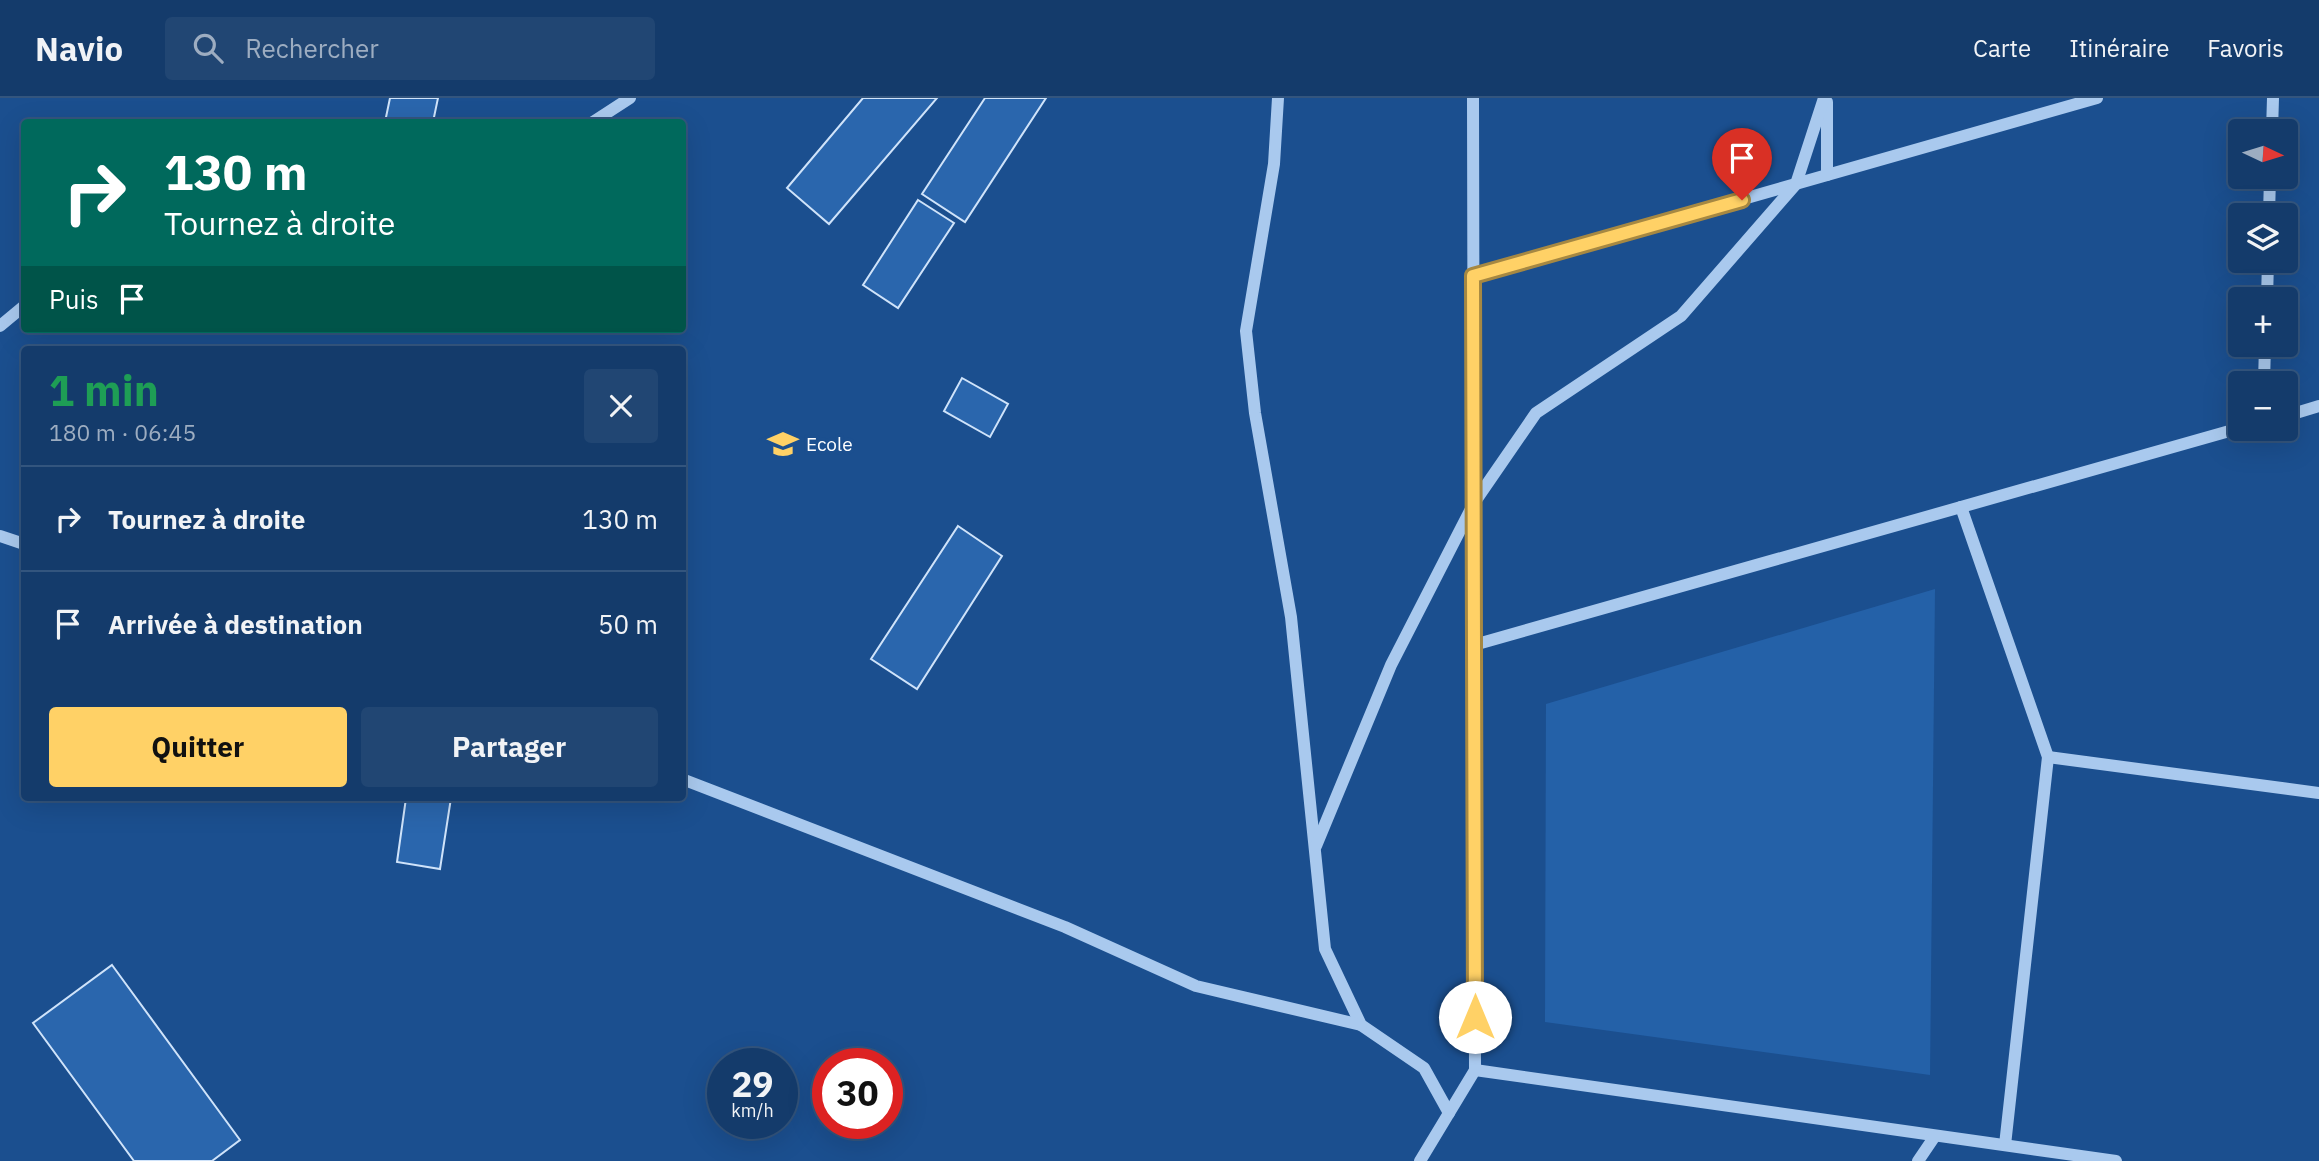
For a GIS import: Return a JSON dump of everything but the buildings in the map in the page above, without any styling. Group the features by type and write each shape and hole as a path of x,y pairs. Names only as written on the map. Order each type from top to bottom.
{"street":[{"path":"598,119 630,98"},
{"path":"1278,98 1274,164 1246,331 1255,412 1291,617 1325,949 1361,1025"},
{"path":"1420,1161 1475,1070 1473,98"},
{"path":"1315,850 1391,665 1474,503 1535,413 1681,316 1796,184 1825,98"},
{"path":"1825,98 1827,175"},
{"path":"1473,276 2097,98"},
{"path":"2272,119 2273,98"},
{"path":"0,326 21,308"},
{"path":"2298,412 2319,406"},
{"path":"1474,645 2228,431"},
{"path":"1961,507 2048,757 2005,1145"},
{"path":"0,536 21,543"},
{"path":"2048,757 2319,793"},
{"path":"686,781 1065,927 1196,986 1361,1025 1424,1069 1449,1112"},
{"path":"1475,1070 2116,1161"},
{"path":"1919,1161 1935,1136"}],"shaded area":[{"path":"1935,589 1930,1075 1545,1022 1546,704"}],"place":[{"name":"Ecole","path":"783,444"}],"route":[{"path":"1475,1017 1473,276 1742,200"}]}
